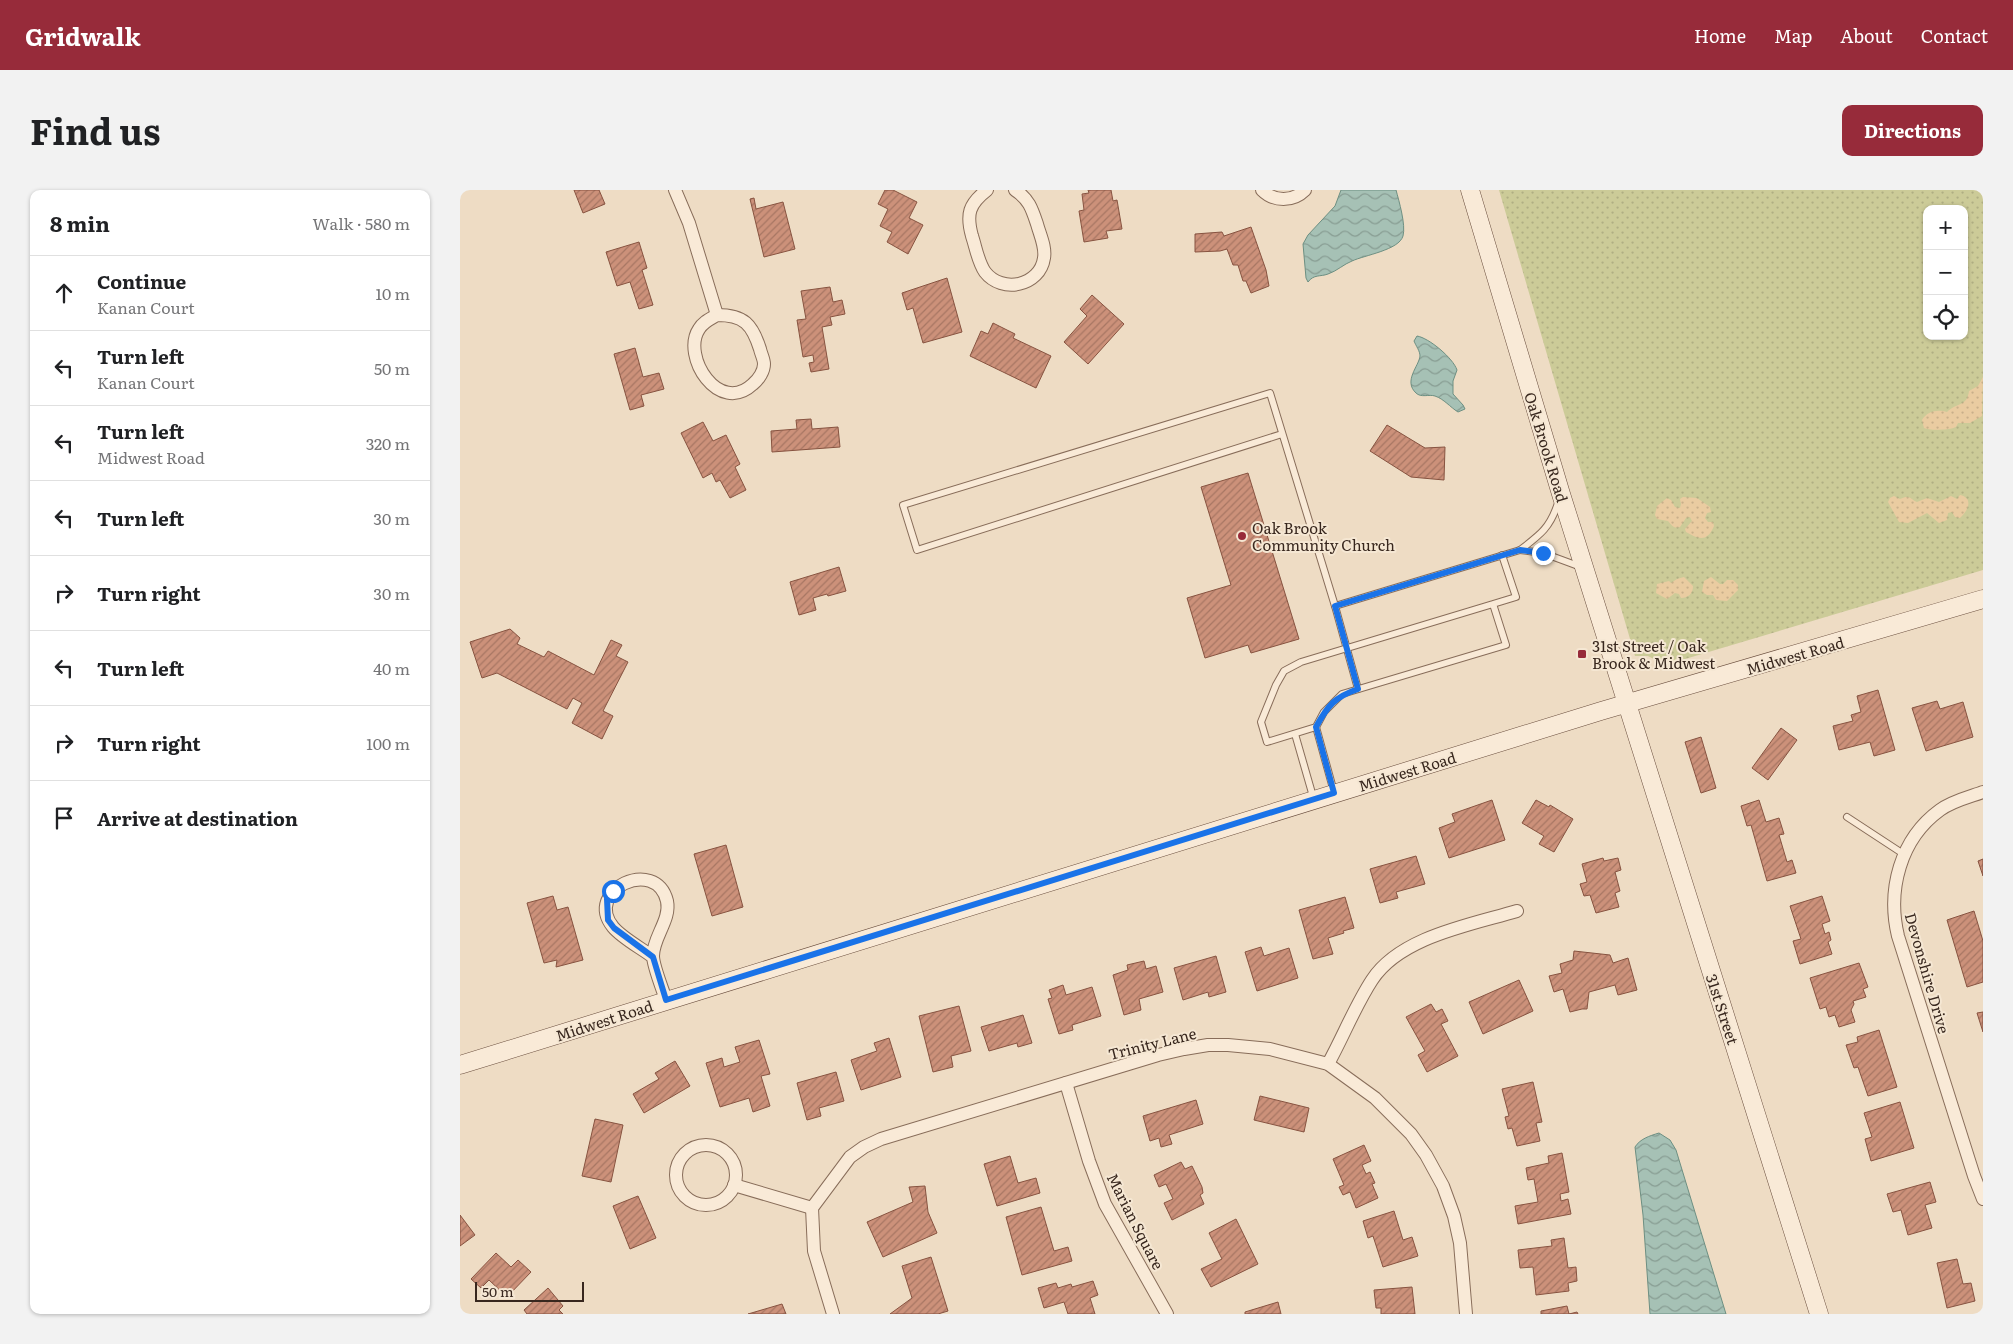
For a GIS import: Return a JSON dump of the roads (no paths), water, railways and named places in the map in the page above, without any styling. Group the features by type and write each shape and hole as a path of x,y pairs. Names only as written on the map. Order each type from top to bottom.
{"main road":[{"name":"Oak Brook Road","path":"1470,190 1561,494 1627,704"},
{"name":"Midwest Road","path":"460,1065 1334,793 1983,599"},
{"name":"31st Street","path":"1627,704 1819,1314"}],"street":[{"path":"675,190 689,223 717,315"},
{"path":"980,192 970,211 969,224 981,263 991,278 1000,283 1017,285 1026,282 1041,268 1044,250 1032,207 1024,196 1015,190"},
{"path":"1262,190 1271,197 1279,199 1296,197 1305,190"},
{"path":"717,315 730,315 744,320 752,328 764,363 762,371 753,384 740,392 723,392 709,383 702,373 695,353 695,337 698,330 704,323 717,315"},
{"name":"Devonshire Drive","path":"1983,792 1941,809 1910,841 1894,886 1894,911 1898,936 1983,1199"},
{"path":"653,957 614,928 608,920 607,899 613,891 631,881 643,879 652,882 661,890 666,901 667,912 658,934 653,957 666,1000"},
{"path":"1328,1064 1373,979 1390,960 1410,946 1426,939 1517,911"},
{"name":"Trinity Lane","path":"812,1208 850,1157 864,1147 881,1140 1158,1055 1208,1046 1254,1046 1328,1064 1375,1098 1395,1116 1426,1155 1443,1186 1454,1216 1462,1261 1466,1314"},
{"name":"Marian Square","path":"1066,1083 1089,1161 1106,1204 1167,1314"},
{"path":"705,1145 713,1146 729,1156 735,1166 736,1176 734,1185 729,1195 721,1202 702,1206 693,1203 684,1197 676,1181 679,1162 689,1150 705,1145"},
{"path":"734,1185 812,1208 814,1251 833,1314"}],"lane":[{"path":"1282,434 917,550 903,505 1270,393 1335,606 1358,689"},
{"path":"1335,606 1520,550 1538,537 1553,520 1561,494"},
{"path":"1520,550 1543,553 1584,568"},
{"path":"1316,727 1267,742 1261,722 1276,685 1284,671 1301,662 1516,597 1502,555"},
{"path":"1334,793 1316,727 1324,712 1342,694 1506,645 1493,604"},
{"path":"1295,734 1314,800"},
{"path":"1848,818 1905,855"}],"water":[{"path":"1341,190 1396,190 1403,220 1403,236 1400,241 1389,248 1352,261 1331,273 1317,276 1308,282 1303,244 1308,235 1335,206"},
{"path":"1417,336 1434,344 1455,365 1457,370 1453,381 1453,394 1465,409 1458,412 1438,397 1420,395 1412,388 1411,379 1420,356 1414,341"},
{"path":"1659,1133 1670,1140 1676,1150 1726,1314 1650,1314 1643,1215 1635,1147 1642,1140"}],"place":[{"name":"Oak Brook Community Church","path":"1242,536"},
{"name":"31st Street / Oak Brook & Midwest","path":"1582,654"}]}
